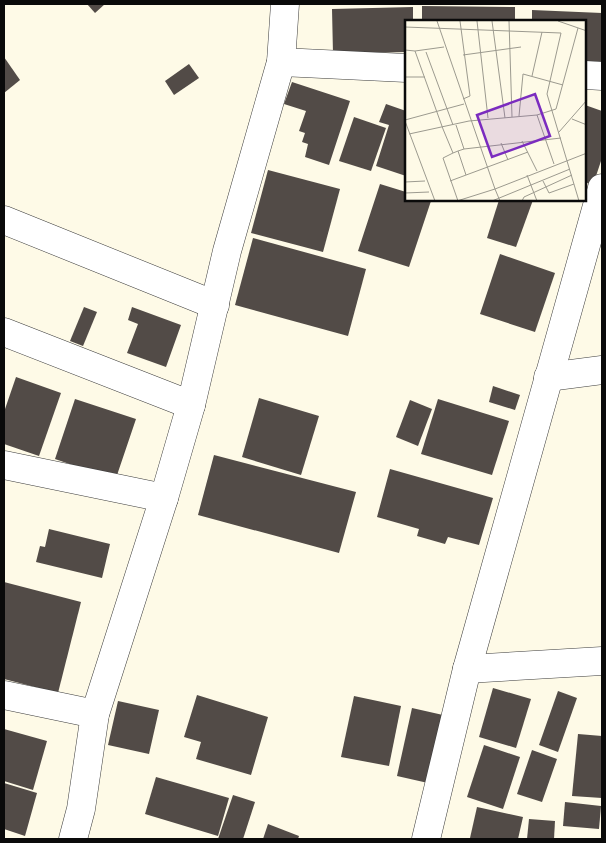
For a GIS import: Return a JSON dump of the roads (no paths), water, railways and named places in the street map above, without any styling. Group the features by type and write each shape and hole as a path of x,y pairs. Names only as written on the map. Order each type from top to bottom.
{"street":[{"path":"73,839 81,809 95,714 164,498 191,405 227,251 281,62 285,4"},
{"path":"281,62 405,68"},
{"path":"586,75 602,76"},
{"path":"426,839 466,669 602,188"},
{"path":"4,220 215,305"},
{"path":"4,332 191,405"},
{"path":"548,377 602,370"},
{"path":"4,465 164,498"},
{"path":"466,669 602,661"},
{"path":"4,694 95,714"}]}
